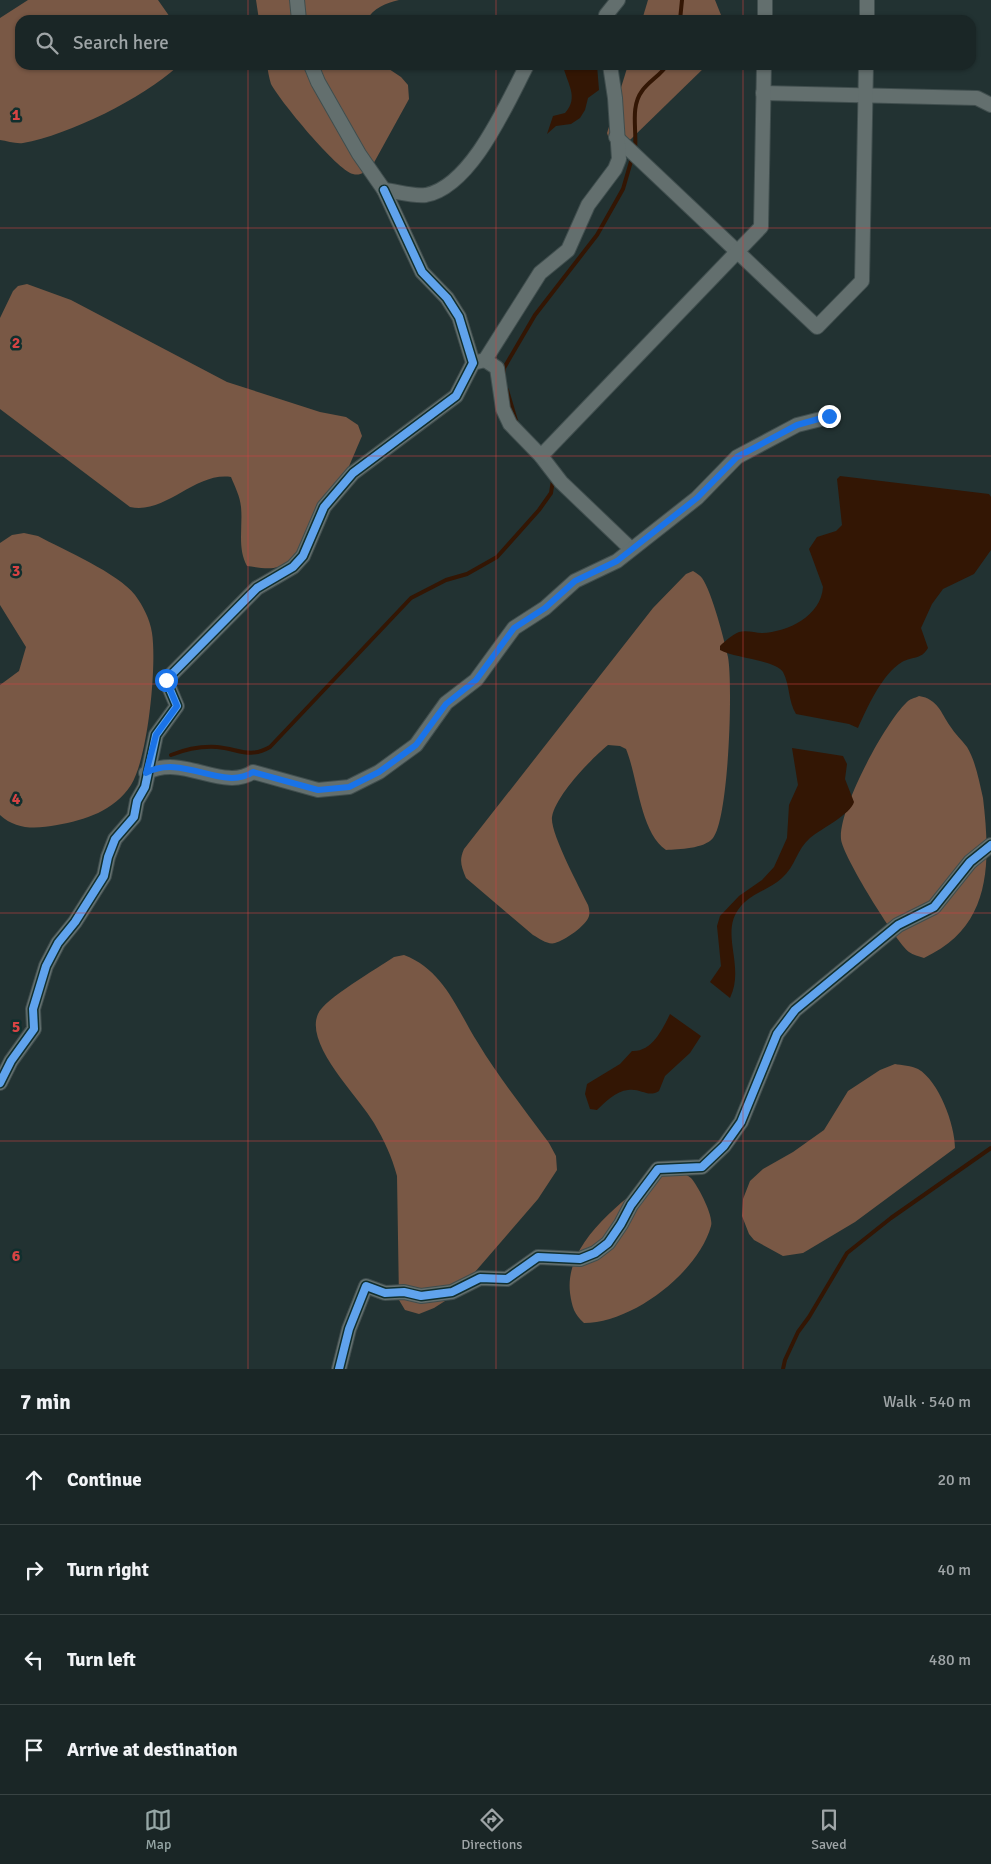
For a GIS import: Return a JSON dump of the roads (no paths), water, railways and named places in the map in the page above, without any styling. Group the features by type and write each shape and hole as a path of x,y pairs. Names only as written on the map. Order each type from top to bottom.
{"street":[{"path":"296,0 298,15"},
{"path":"606,15 618,0"},
{"path":"765,0 765,15"},
{"path":"867,0 867,15"},
{"path":"313,70 355,146 384,190 422,272 447,298 459,318 479,362 497,368 503,409 510,424 541,456 561,482 631,549"},
{"path":"384,190 426,195 454,181 475,158 506,107 524,70"},
{"path":"0,1083 11,1061 34,1029 33,1009 46,966 58,943 75,922 104,876 108,857 115,839 134,817 137,801 145,787 146,773 156,735 177,706 166,680 257,588 292,567 303,556 324,507 353,473 456,396 540,273 568,250 588,206 615,169 618,159 611,70"},
{"path":"541,456 761,227 764,70"},
{"path":"616,137 817,327 862,281 866,70"},
{"path":"763,93 977,98 991,105"},
{"path":"146,773 158,767 171,766 220,776 245,778 253,772 318,790 349,787 379,772 416,745 446,704 476,680 514,628 545,608 575,581 617,561 697,498 737,457 797,425 829,416"},
{"path":"339,1369 349,1329 366,1286 385,1293 404,1292 421,1296 452,1292 480,1278 507,1279 538,1257 580,1259 595,1253 608,1243 631,1205 658,1169 702,1167 724,1146 741,1122 777,1034 795,1010 898,925 934,907 970,862 991,845"}],"waterway":[{"path":"680,15 682,0"},
{"path":"635,149 635,111 638,97 645,87 663,70"},
{"path":"504,373 504,368 535,315 597,235 623,189 632,158"},
{"path":"507,390 517,424"},
{"path":"171,755 206,747 225,748 250,753 263,751 270,747 411,598 446,580 467,574 497,557 539,510 551,493 553,480"},
{"path":"783,1369 785,1360 798,1332 847,1253 891,1218 991,1148"}]}
